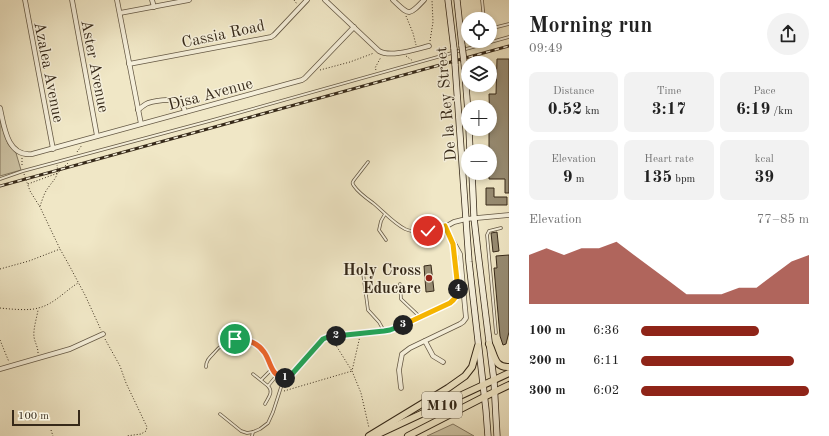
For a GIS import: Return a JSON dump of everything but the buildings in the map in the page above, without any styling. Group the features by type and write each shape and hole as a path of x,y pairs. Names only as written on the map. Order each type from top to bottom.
{"main road":[{"name":"De la Rey Street","path":"448,0 454,49 472,293 488,436"},
{"name":"De la Rey Street","path":"457,0 467,100"},
{"name":"De la Rey Street","path":"472,180 474,218 494,380 497,436"},
{"path":"489,344 498,364 502,367 509,367"},
{"path":"369,436 465,376 472,367 478,346"},
{"name":"M10","path":"374,436 509,373"},
{"name":"M10","path":"408,436 509,385"}],"street":[{"name":"Azalea Avenue","path":"24,0 53,149"},
{"name":"Aster Avenue","path":"72,0 97,136"},
{"path":"117,0 141,124"},
{"path":"152,0 154,6"},
{"path":"120,13 186,0"},
{"name":"Cassia Road","path":"129,64 271,37 307,0"},
{"path":"326,0 381,52 389,54 429,46"},
{"path":"393,0 405,11 410,12 414,11 424,0"},
{"name":"Disa Avenue","path":"24,154 32,154 53,149 302,80 354,27"},
{"path":"138,110 146,104 172,99 178,100 183,104 185,112"},
{"path":"0,108 4,126 11,144 16,150 24,154"},
{"path":"401,388 399,370 402,354 410,348 460,324 466,318 460,254 453,244 445,226 466,219 509,215"},
{"path":"0,369 73,348 103,334"},
{"path":"425,341 433,356 443,362"}],"lane":[{"path":"482,0 483,12"},
{"path":"497,27 509,24"},
{"path":"0,179 23,171 213,120 509,37"},
{"path":"368,162 353,183 356,188 385,214 405,229 412,231 428,231 440,229 445,226"},
{"path":"385,214 381,221 379,230 386,240"},
{"path":"496,333 488,235 489,231 501,228"},
{"path":"206,367 206,362 220,346 230,341 240,339 252,342 261,348 267,356 272,369 277,375 284,378 289,377 323,339 330,336 390,330 403,326 450,303 456,297 458,288 453,244"},
{"path":"364,273 368,310 379,322 384,331"},
{"path":"400,284 402,299 420,317"},
{"path":"261,380 272,369"},
{"path":"253,374 271,389 265,404"},
{"path":"268,386 277,375"},
{"path":"220,414 243,432 253,432 270,420 284,378"},
{"path":"252,436 253,432"}],"path":[{"path":"294,0 300,7"},
{"path":"429,46 433,22 432,0"},
{"path":"405,11 413,33 416,49"},
{"path":"318,70 381,52"},
{"path":"377,74 375,68 381,52"},
{"path":"400,52 416,63"},
{"path":"24,154 21,160 27,184 97,319 147,427 146,432 144,433 126,436"},
{"path":"40,207 47,189 54,181 58,173 56,162"},
{"path":"27,184 58,173"},
{"path":"0,269 29,261 60,249"},
{"path":"0,308 38,308 55,300 78,282"},
{"path":"36,358 38,351 34,332 38,308"},
{"path":"352,371 361,334"},
{"path":"330,336 352,371 361,393 369,428"},
{"path":"0,340 10,365"},
{"path":"280,392 352,371"},
{"path":"52,430 53,436"}],"shaded area":[{"path":"0,116 8,144 16,153 21,170 0,176"},
{"path":"453,424 474,436 427,436"}],"railway":[{"path":"0,186 509,46"}],"place":[{"name":"Holy Cross Educare","path":"429,278"}],"route":[{"path":"235,339 246,340 258,346 267,356 274,372 284,378 289,377 325,338 330,336 390,330 403,326 450,303 456,297 458,288 453,244 445,226 440,229 428,231"}]}
